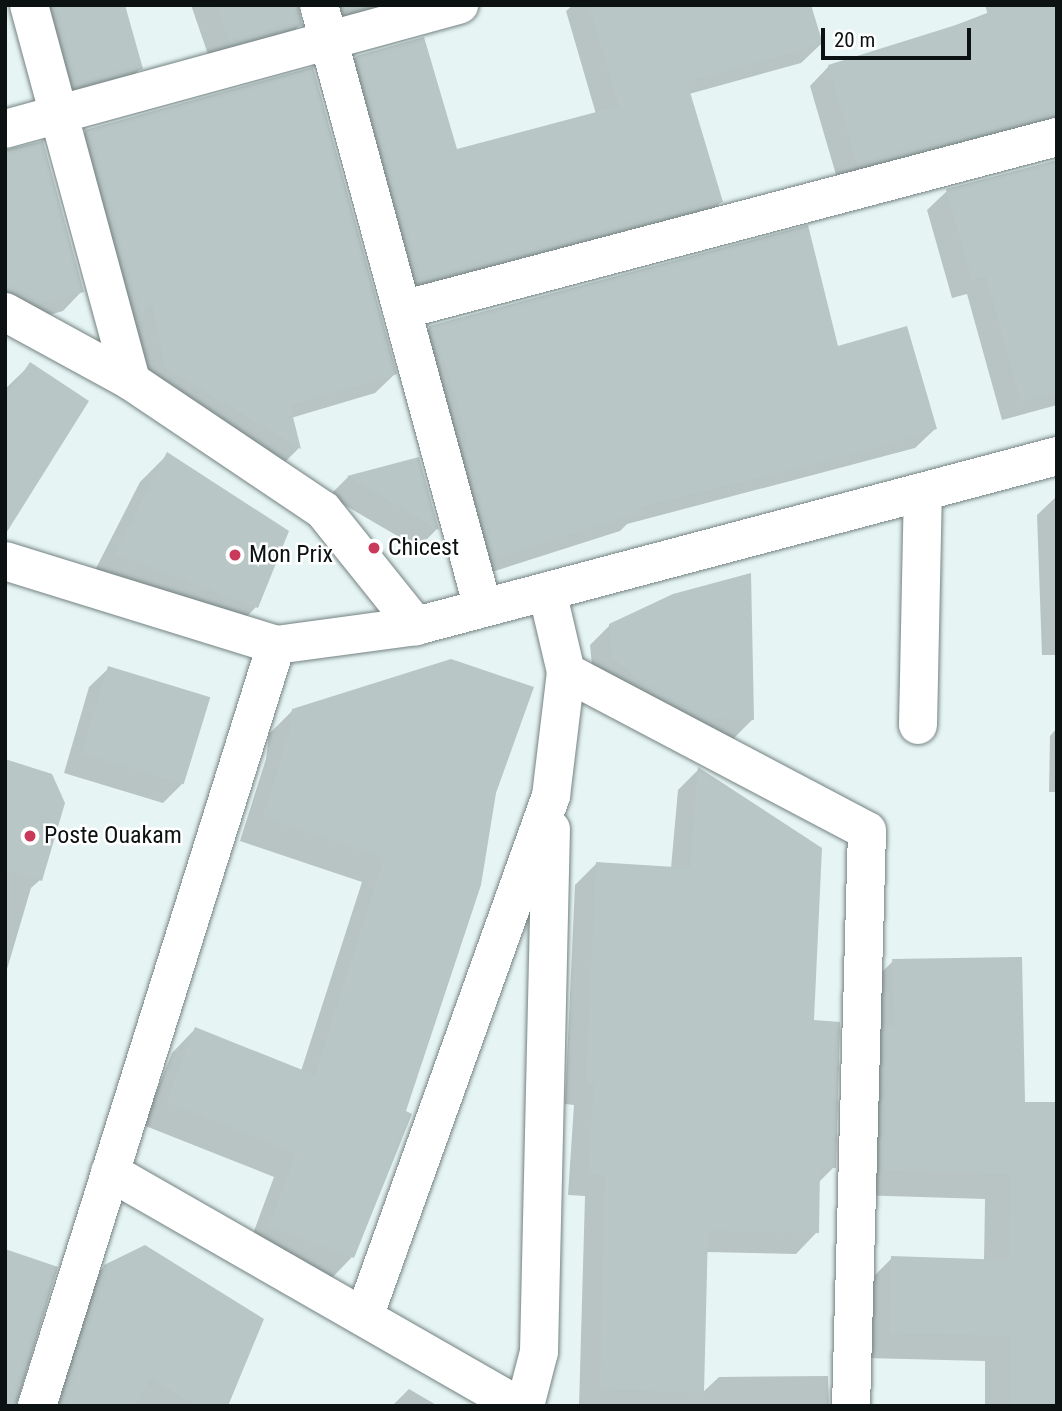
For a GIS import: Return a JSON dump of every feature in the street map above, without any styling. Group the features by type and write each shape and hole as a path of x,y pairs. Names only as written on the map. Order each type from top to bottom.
{"street":[{"path":"29,5 131,381"},
{"path":"5,129 58,114 324,23 459,5"},
{"path":"324,23 483,608"},
{"path":"402,310 1057,137"},
{"path":"5,312 131,381 323,510 416,626"},
{"path":"5,561 276,645 416,626 1057,456"},
{"path":"918,725 923,492"},
{"path":"525,1406 539,1352 551,796 566,672 547,591"},
{"path":"37,1406 276,645"},
{"path":"566,672 867,831 851,1406"},
{"path":"364,1317 551,796"},
{"path":"110,1172 519,1406"}],"building":[{"path":"52,5 125,5 143,69 74,87"},
{"path":"217,5 298,5 302,25 230,45"},
{"path":"342,5 375,5 344,14"},
{"path":"589,5 811,5 823,44 687,82 723,202 417,283 356,56 424,37 457,149 619,106"},
{"path":"985,5 1057,5 1057,116 858,167 828,65 988,15"},
{"path":"313,67 397,374 290,405 301,449 165,368 152,300 139,321 85,130"},
{"path":"43,141 84,292 39,305 5,290 5,150"},
{"path":"1057,160 1057,392 1021,402 986,276 972,280 946,189"},
{"path":"808,225 838,346 907,326 937,429 860,453 640,507 642,512 492,559 462,446 469,444 444,360 439,362 429,326"},
{"path":"30,362 89,401 5,535 5,399"},
{"path":"167,452 289,531 258,608 115,554"},
{"path":"419,457 439,530 347,476"},
{"path":"751,573 754,720 699,718 658,696 612,657 609,624 673,594"},
{"path":"451,659 534,687 496,793 481,885 406,1111 412,1114 354,1258 269,1226 296,1153 166,1102 195,1027 315,1075 384,858 263,817 289,734 292,709"},
{"path":"108,666 210,697 184,784 81,753"},
{"name":"Poste Ouakam","path":"5,759 52,774 65,803 42,881 5,870"},
{"path":"698,767 822,848 814,1020 840,1022 836,1168 820,1168 819,1233 708,1231 704,1393 600,1389 605,1175 588,1174 594,1084 586,1084 596,862 690,868"},
{"path":"1022,957 1025,1102 1057,1102 1057,1406 1010,1406 1010,1336 890,1333 891,1256 1009,1260 1010,1174 879,1170 883,1025 894,1026 892,959"},
{"path":"145,1245 264,1319 228,1406 197,1406 151,1378 135,1406 60,1406 104,1265"},
{"path":"5,1249 58,1267 16,1406 5,1406"}],"place":[{"name":"Chicest","path":"374,548"},
{"name":"Mon Prix","path":"235,555"},
{"name":"Poste Ouakam","path":"30,836"}]}
